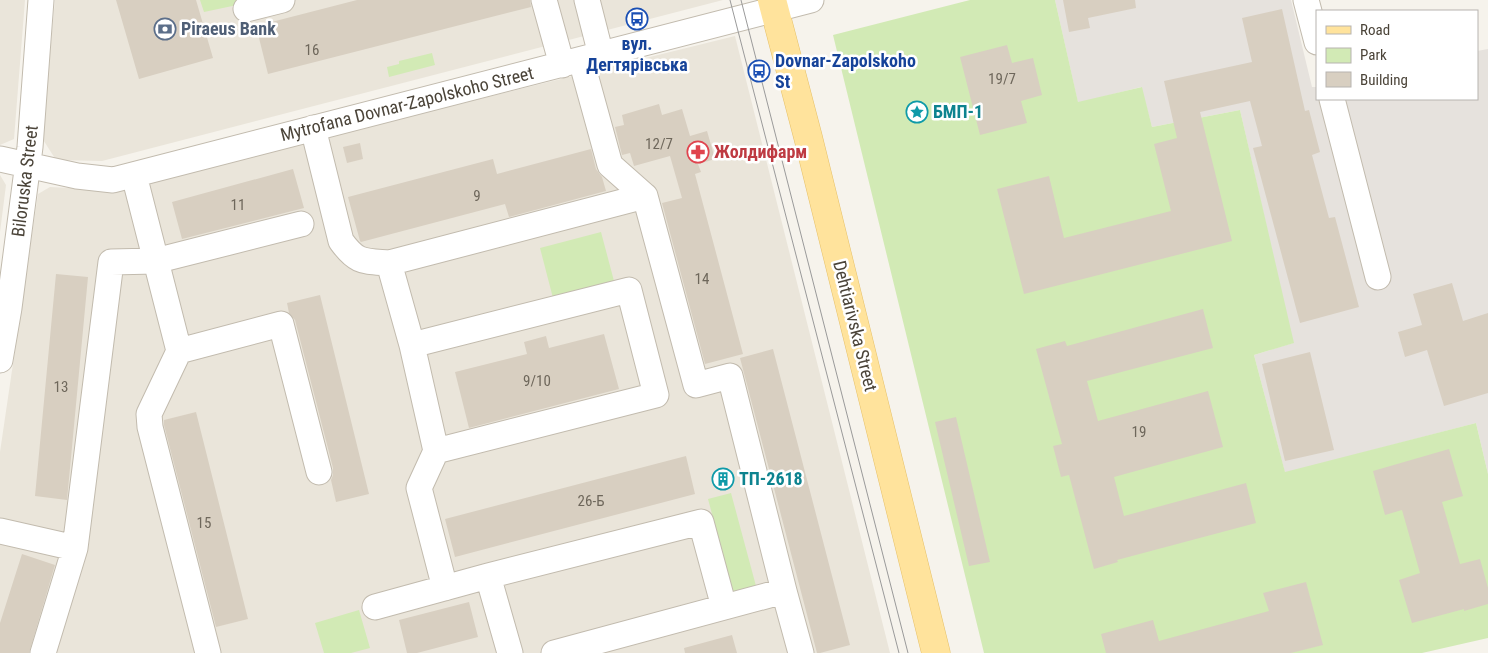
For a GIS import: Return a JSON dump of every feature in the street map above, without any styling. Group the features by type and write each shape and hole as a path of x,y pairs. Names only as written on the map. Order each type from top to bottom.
{"main road":[{"name":"Dehtiarivska Street","path":"773,4 932,652"}],"street":[{"name":"Biloruska Street","path":"0,360 9,308 28,164 41,0"},
{"path":"246,9 282,0"},
{"path":"544,0 581,60 610,166 645,196 696,385"},
{"path":"581,60 587,0"},
{"name":"Mytrofana Dovnar-Zapolskoho Street","path":"0,159 77,176 113,180 581,60 773,4 811,0"},
{"path":"1306,0 1316,38"},
{"path":"1332,100 1378,278"},
{"path":"313,128 341,241 350,253 361,261 389,263 645,196"},
{"path":"134,175 178,351 149,414 150,427 208,653"},
{"path":"43,653 75,548 111,262 155,261 301,224"},
{"path":"389,263 412,345 436,451 419,488 445,588"},
{"path":"412,345 629,290 656,395"},
{"path":"178,351 281,324 319,472"},
{"path":"436,451 730,376 784,591 802,653"},
{"path":"375,607 701,522 724,607"},
{"path":"0,532 75,548"},
{"path":"488,576 510,653"},
{"path":"554,653 784,591"}],"shaded area":[{"path":"0,0 25,0 14,139 0,145"},
{"path":"55,0 723,0 102,161 56,160 42,138"},
{"path":"1055,0 1291,0 1312,87 1316,87 1316,100 1478,100 1478,51 1488,49 1488,474 1476,423 1285,473 1254,355 1293,343 1240,110 1152,127 1141,87 1078,103"},
{"path":"735,36 890,653 0,653 0,452 38,194 50,187 89,189 333,135"},
{"path":"0,175 6,185 0,232"}],"green space":[{"path":"200,0 261,0 204,12"},
{"path":"970,0 1055,0 1078,102 1142,87 1152,127 1240,110 1294,343 1254,355 1285,472 1476,423 1488,474 1488,638 1422,653 984,653 833,35"},
{"path":"432,53 435,65 389,77 387,67 399,64 399,61"},
{"path":"601,232 614,281 553,298 540,248"},
{"path":"731,493 756,586 733,593 708,499"},
{"path":"359,610 370,648 351,653 324,653 315,623"}],"building":[{"name":"Piraeus Bank","path":"116,0 196,0 213,58 139,79"},
{"path":"357,0 530,0 531,7 268,74 256,26"},
{"path":"1063,0 1135,0 1136,8 1088,18 1090,28 1069,32"},
{"path":"1282,9 1305,111 1309,110 1320,152 1312,155 1329,218 1335,217 1359,307 1300,323 1253,148 1262,146 1250,101 1200,112 1232,241 1024,294 997,189 1049,176 1064,238 1171,211 1154,144 1177,138 1164,81 1252,62 1242,18"},
{"path":"1007,45 1012,63 1033,58 1042,95 1021,101 1027,123 980,135 960,57"},
{"path":"659,104 662,115 682,109 690,136 707,131 715,159 698,164 701,172 695,174 743,354 705,364 662,203 682,198 670,156 634,166 630,153 622,155 615,127 624,125 622,115"},
{"path":"360,143 363,159 347,163 343,147"},
{"path":"591,149 596,169 602,177 606,191 509,217 505,204 360,241 348,197 493,159 497,174"},
{"path":"293,169 304,208 182,239 172,202"},
{"path":"56,274 88,277 67,500 35,496"},
{"path":"1452,283 1463,321 1488,313 1488,393 1444,406 1427,350 1405,357 1398,332 1422,325 1413,294"},
{"path":"320,295 369,494 336,502 331,480 333,468 295,320 289,313 287,303"},
{"path":"1203,309 1213,348 1087,381 1098,421 1208,391 1223,447 1114,477 1124,516 1246,483 1256,523 1117,560 1118,562 1094,569 1069,475 1061,477 1053,446 1062,444 1036,349 1065,341 1067,346"},
{"path":"604,334 619,389 469,428 455,372 527,354 524,342 546,336 549,348"},
{"path":"773,349 850,645 820,653 817,653 740,358"},
{"path":"1310,352 1334,450 1285,461 1262,364"},
{"path":"196,412 248,619 216,627 164,425 164,420"},
{"path":"956,417 990,562 969,566 935,422"},
{"path":"1449,449 1463,496 1442,502 1460,564 1480,559 1488,588 1488,604 1412,623 1399,580 1420,573 1402,510 1385,515 1373,471"},
{"path":"686,456 695,494 455,557 445,519"},
{"path":"22,554 55,565 29,653 0,653 0,623"},
{"path":"1306,582 1323,645 1291,653 1106,653 1101,634 1153,620 1159,641 1269,611 1263,593"},
{"path":"469,602 478,637 417,653 407,653 399,620"},
{"path":"732,635 737,653 685,653 684,648"}],"tram line":[{"path":"730,0 899,653"},
{"path":"741,0 908,653"}],"place":[{"name":"вул. Дегтярівська","path":"637,19"},
{"name":"Piraeus Bank","path":"165,29"},
{"name":"Dovnar-Zapolskoho St","path":"759,71"},
{"name":"БМП-1","path":"917,112"},
{"name":"Жолдифарм","path":"698,152"},
{"name":"ТП-2618","path":"723,479"}]}
